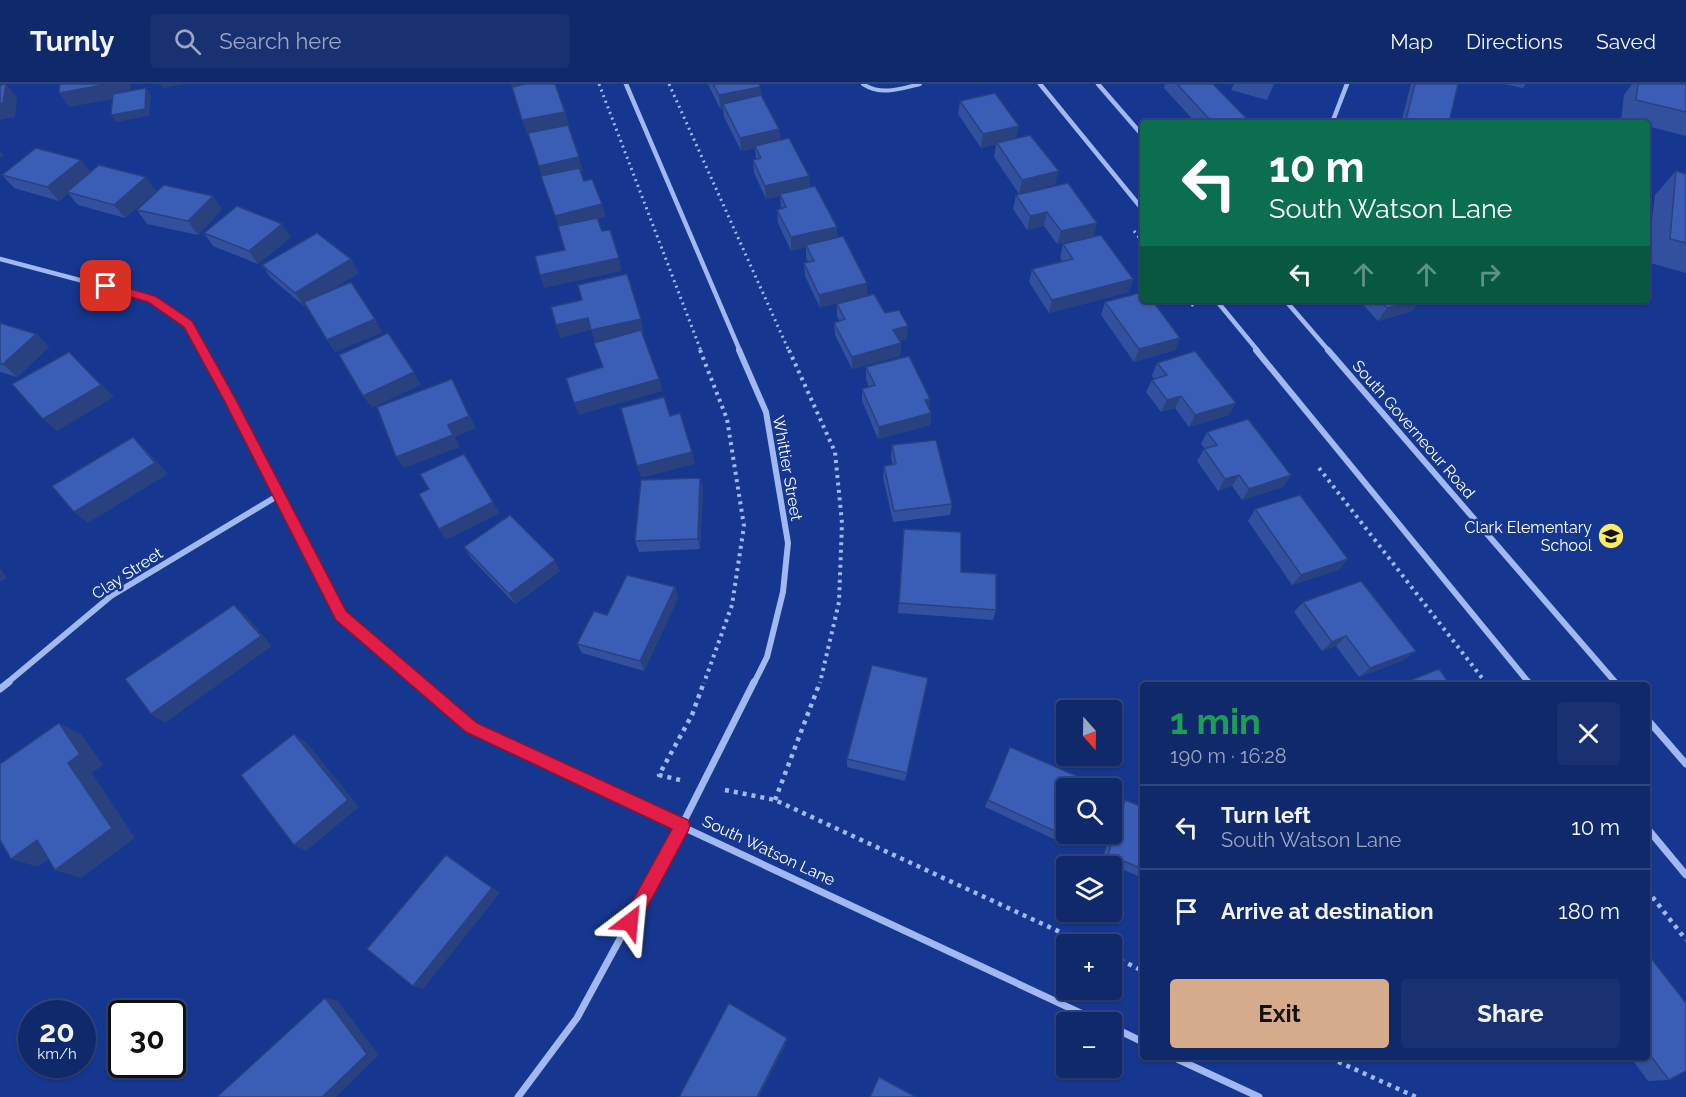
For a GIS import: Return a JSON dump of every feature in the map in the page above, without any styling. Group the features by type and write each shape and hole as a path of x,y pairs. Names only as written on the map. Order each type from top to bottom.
{"street":[{"name":"Whittier Street","path":"518,1097 578,1018 682,825 766,657 783,592 788,543 766,412 626,84"},
{"path":"1040,84 1140,206"},
{"path":"1098,84 1140,133"},
{"path":"1333,120 1347,84"},
{"name":"South Watson Lane","path":"0,259 151,299 188,324 341,616 471,728 1079,1012"},
{"path":"1218,303 1528,682"},
{"name":"South Governeour Road","path":"1288,303 1615,682"},
{"name":"Clay Street","path":"0,689 111,596 279,495"},
{"path":"1650,722 1686,764"},
{"path":"1650,832 1686,875"},
{"path":"1122,1033 1140,1041"},
{"path":"1179,1060 1259,1097"}],"lane":[{"path":"863,84 875,91 891,91 920,84"}],"path":[{"path":"599,84 727,418 744,526 732,604 692,716 659,776 775,800 1064,934"},
{"path":"1190,303 1195,309"},
{"path":"1312,460 1485,682"},
{"path":"1650,894 1686,940"},
{"path":"1122,961 1140,970"},
{"path":"1334,1060 1416,1097"}],"building":[{"path":"6,84 3,103 0,104 0,85"},
{"path":"60,84 109,84 59,93"},
{"path":"525,84 555,84 565,112 522,120 512,87"},
{"path":"713,84 759,84 760,87 719,95"},
{"path":"1177,84 1213,84 1248,120 1210,120"},
{"path":"1415,84 1458,84 1450,120 1406,120"},
{"path":"1638,84 1686,84 1686,112 1636,100"},
{"path":"146,88 145,109 111,115 113,94"},
{"path":"995,93 1019,126 983,134 960,101"},
{"path":"761,95 779,129 740,138 723,104"},
{"path":"568,125 579,157 539,166 528,133"},
{"path":"1030,135 1059,171 1022,180 997,143"},
{"path":"789,138 809,176 765,186 753,160 761,158 755,146"},
{"path":"36,148 81,160 47,187 2,175"},
{"path":"99,165 146,177 114,205 67,192"},
{"path":"579,168 584,181 592,179 602,204 555,216 541,176"},
{"path":"1676,171 1686,174 1686,243 1670,239"},
{"path":"1068,183 1097,223 1061,231 1047,212 1030,216 1016,195"},
{"path":"164,185 213,196 188,221 137,210"},
{"path":"815,186 837,227 791,237 777,210 786,207 780,194"},
{"path":"237,206 282,224 249,251 204,233"},
{"path":"597,218 602,231 610,230 619,258 540,275 535,256 565,250 558,226"},
{"path":"317,233 351,259 295,293 262,265"},
{"path":"1101,235 1133,279 1052,300 1032,269 1073,259 1063,244"},
{"path":"843,236 867,283 819,295 804,263 814,261 806,245"},
{"path":"627,274 641,319 591,330 588,318 556,325 551,307 582,300 578,285"},
{"path":"351,282 375,319 327,340 304,302"},
{"path":"1140,293 1140,303 1154,303 1180,338 1139,349 1105,302"},
{"path":"874,294 885,313 899,310 908,326 893,330 901,343 852,357 834,323 845,319 837,304"},
{"path":"1382,303 1404,303 1387,308"},
{"path":"0,323 36,334 3,364 0,364"},
{"path":"641,330 659,379 574,403 566,378 603,367 594,343"},
{"path":"388,333 414,372 363,396 339,355"},
{"path":"1195,351 1236,403 1195,415 1181,396 1167,400 1152,380 1167,375 1157,363"},
{"path":"69,352 101,385 43,419 12,384"},
{"path":"909,356 930,399 925,400 931,413 879,427 862,389 875,385 866,367"},
{"path":"452,379 469,416 448,425 453,435 396,457 377,407"},
{"path":"664,397 670,416 680,413 692,452 637,466 621,408"},
{"path":"1248,419 1291,475 1249,489 1239,475 1225,479 1204,449 1217,445 1207,432"},
{"path":"133,437 155,463 74,512 52,486"},
{"path":"936,440 952,504 894,511 884,466 896,464 892,445"},
{"path":"464,454 493,502 439,529 419,494 429,489 420,474"},
{"path":"700,478 698,539 635,541 641,480"},
{"path":"1300,495 1348,559 1301,575 1255,509"},
{"path":"510,515 555,560 509,594 464,547"},
{"path":"904,529 961,532 961,572 996,574 996,610 899,603"},
{"path":"627,575 675,587 640,661 577,644 594,611 607,615"},
{"path":"1361,581 1416,651 1370,668 1346,636 1332,642 1303,602"},
{"path":"234,605 261,636 151,714 125,679"},
{"path":"872,665 928,678 907,773 847,759"},
{"path":"1439,669 1448,682 1406,682"},
{"path":"59,723 80,754 68,763 112,828 55,870 37,840 11,859 0,840 0,764"},
{"path":"294,734 348,800 294,845 241,775"},
{"path":"1010,747 1081,778 1056,778 1056,832 988,800"},
{"path":"1125,800 1140,806 1140,868 1122,861 1122,856 1108,855 1111,844 1122,844 1122,810"},
{"path":"446,855 492,888 413,986 367,949"},
{"path":"1650,957 1686,1003 1686,1071 1669,1080 1650,1055"},
{"path":"325,998 367,1054 322,1097 218,1096"},
{"path":"729,1003 787,1038 757,1097 679,1097"},
{"path":"879,1077 916,1097 870,1097"}],"place":[{"name":"Clark Elementary School","path":"1611,536"}],"route":[{"path":"106,286 151,299 188,324 230,400 341,616 471,728 682,825 630,922"}]}
